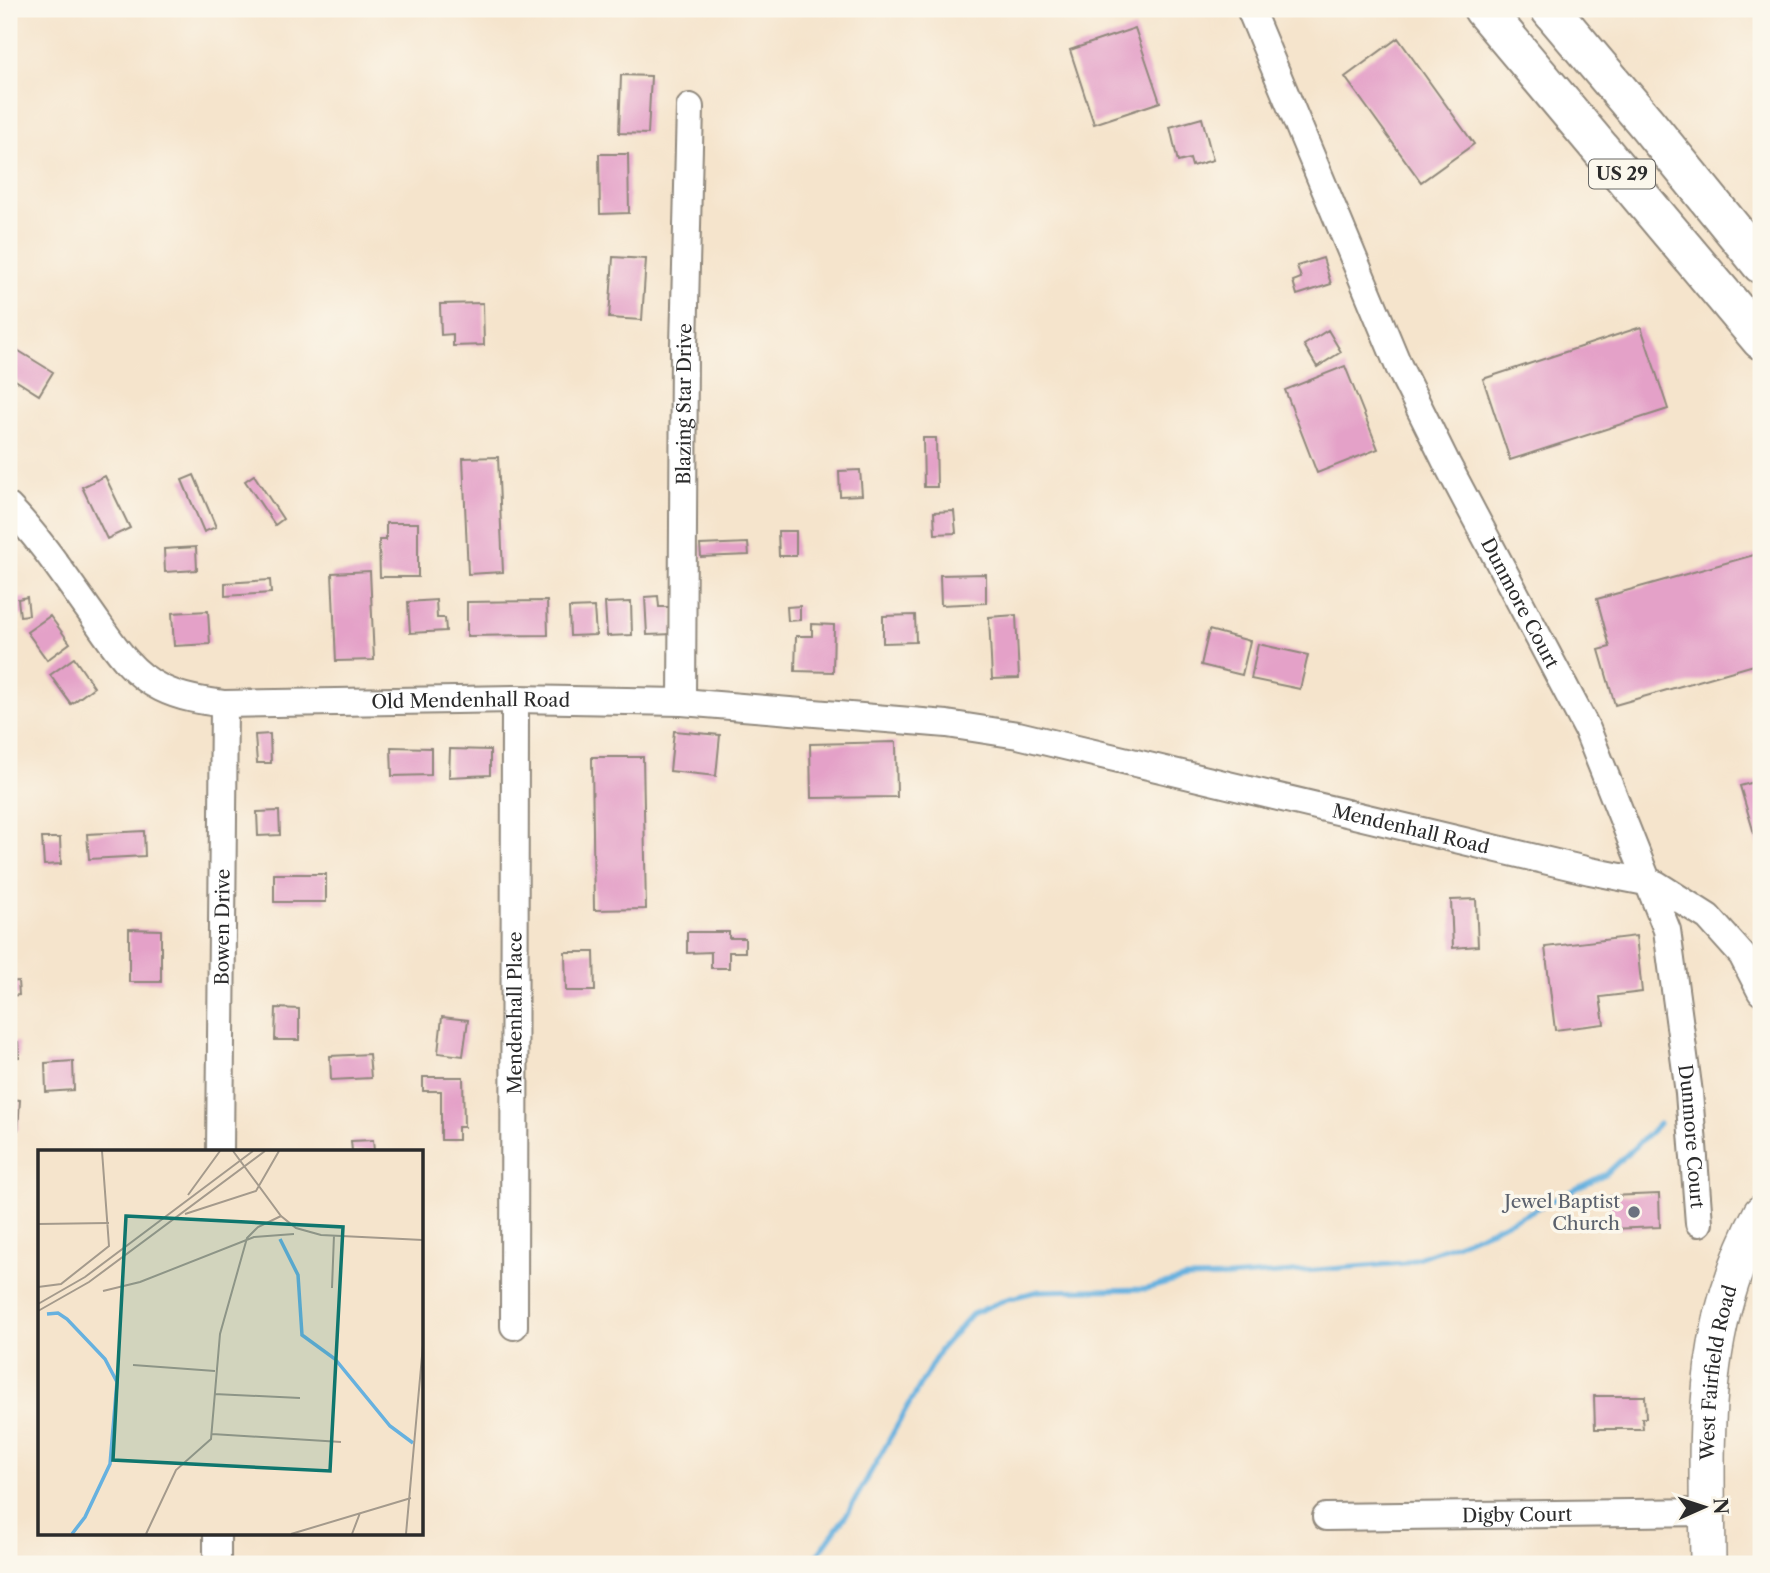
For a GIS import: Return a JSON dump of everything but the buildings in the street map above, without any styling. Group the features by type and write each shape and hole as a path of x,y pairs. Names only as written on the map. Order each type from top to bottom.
{"highway":[{"name":"US 29","path":"1483,9 1761,340"},
{"name":"US 29","path":"1550,9 1761,264"}],"main road":[{"name":"West Fairfield Road","path":"1708,1564 1710,1370 1725,1298 1761,1213"}],"street":[{"name":"Dunmore Court","path":"1250,9 1399,367 1587,730 1667,930 1689,1093 1699,1223"},
{"name":"Blazing Star Drive","path":"682,702 684,346 690,107"},
{"name":"Old Mendenhall Road","path":"9,507 31,529 136,672 191,699 224,704 515,699 682,702 947,724 1018,735"},
{"name":"Mendenhall Place","path":"514,1326 515,699"},
{"name":"Bowen Drive","path":"220,1150 224,704"},
{"name":"Mendenhall Road","path":"1018,735 1590,871 1656,884 1708,917 1742,955 1761,992"},
{"name":"Digby Court","path":"1326,1517 1708,1512"},
{"path":"217,1534 217,1564"}],"waterway":[{"path":"811,1564 847,1514 940,1350 972,1314 1007,1299 1039,1291 1146,1289 1186,1278 1404,1263 1524,1215 1607,1173 1659,1124"}],"place":[{"name":"Jewel Baptist Church","path":"1634,1212"}]}
